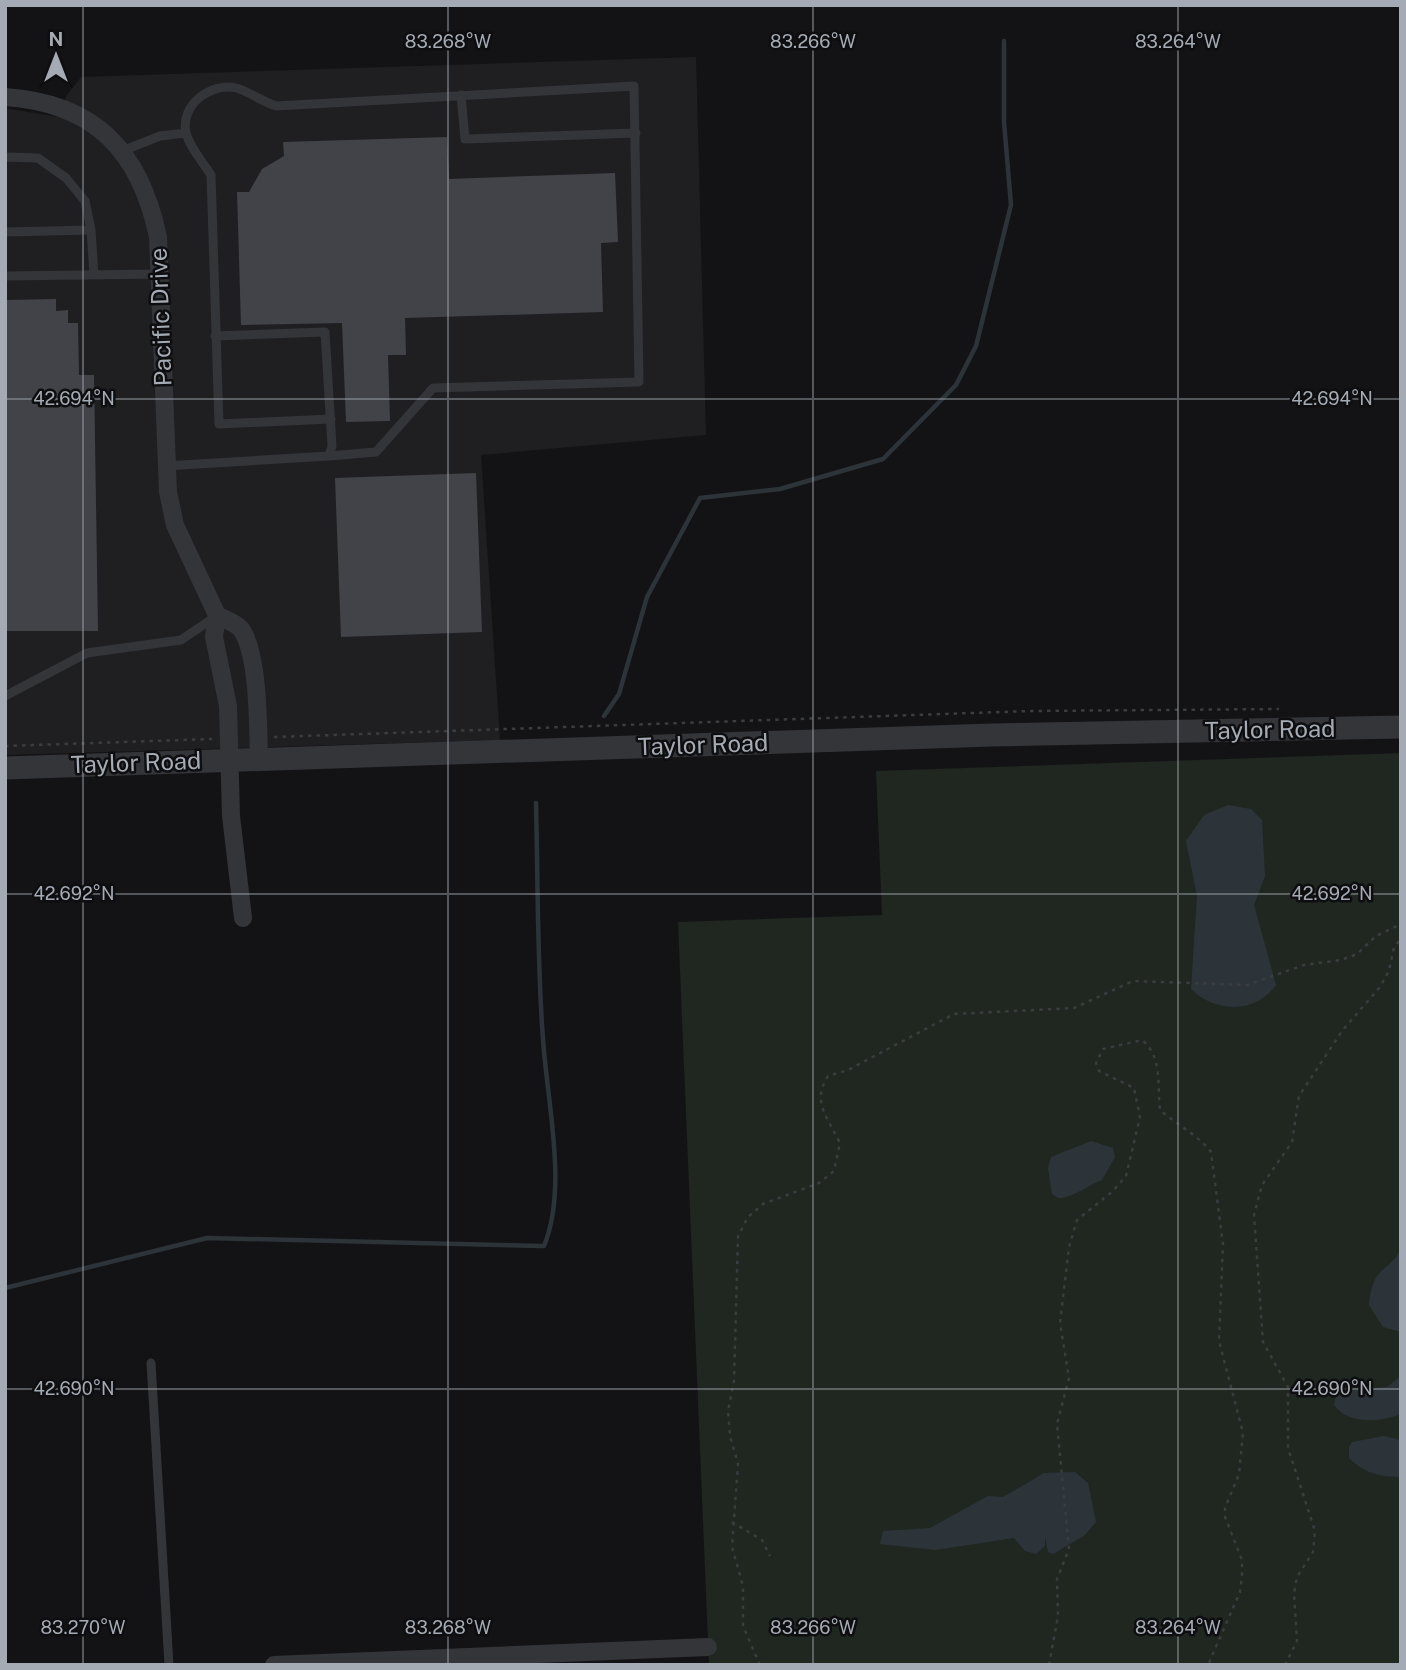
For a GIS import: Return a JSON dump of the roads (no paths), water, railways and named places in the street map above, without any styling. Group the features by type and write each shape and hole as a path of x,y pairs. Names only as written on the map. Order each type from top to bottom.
{"street":[{"name":"Pacific Drive","path":"5,97 35,99 89,120 110,136 122,151 139,176 151,205 158,237 160,274 165,466 175,525 218,615 240,628 247,645 255,682 259,760"},
{"name":"Pacific Drive","path":"218,615 214,637 228,706 231,816 243,918"},
{"name":"Taylor Road","path":"5,768 978,735 1401,727"},
{"path":"274,1665 486,1661 708,1647"}],"lane":[{"path":"165,466 376,452 433,388 639,382 634,86 276,106 256,100 235,88 219,88 202,94 191,107 186,133 211,175 219,424 331,419"},
{"path":"461,96 465,139 636,133"},
{"path":"122,151 160,136 186,133"},
{"path":"5,157 38,158 66,178 85,201 91,230 94,275"},
{"path":"5,232 91,230"},
{"path":"5,276 160,274"},
{"path":"215,335 325,332 332,446 329,456"},
{"path":"5,696 87,653 181,640 218,615"},
{"path":"151,1363 169,1665"}],"waterway":[{"path":"604,716 619,694 647,597 700,498 780,489 883,459 956,385 976,346 1011,205 1004,122 1004,41"},
{"path":"5,1288 207,1238 544,1246 555,1198 555,1172 541,1010 536,803"}]}
